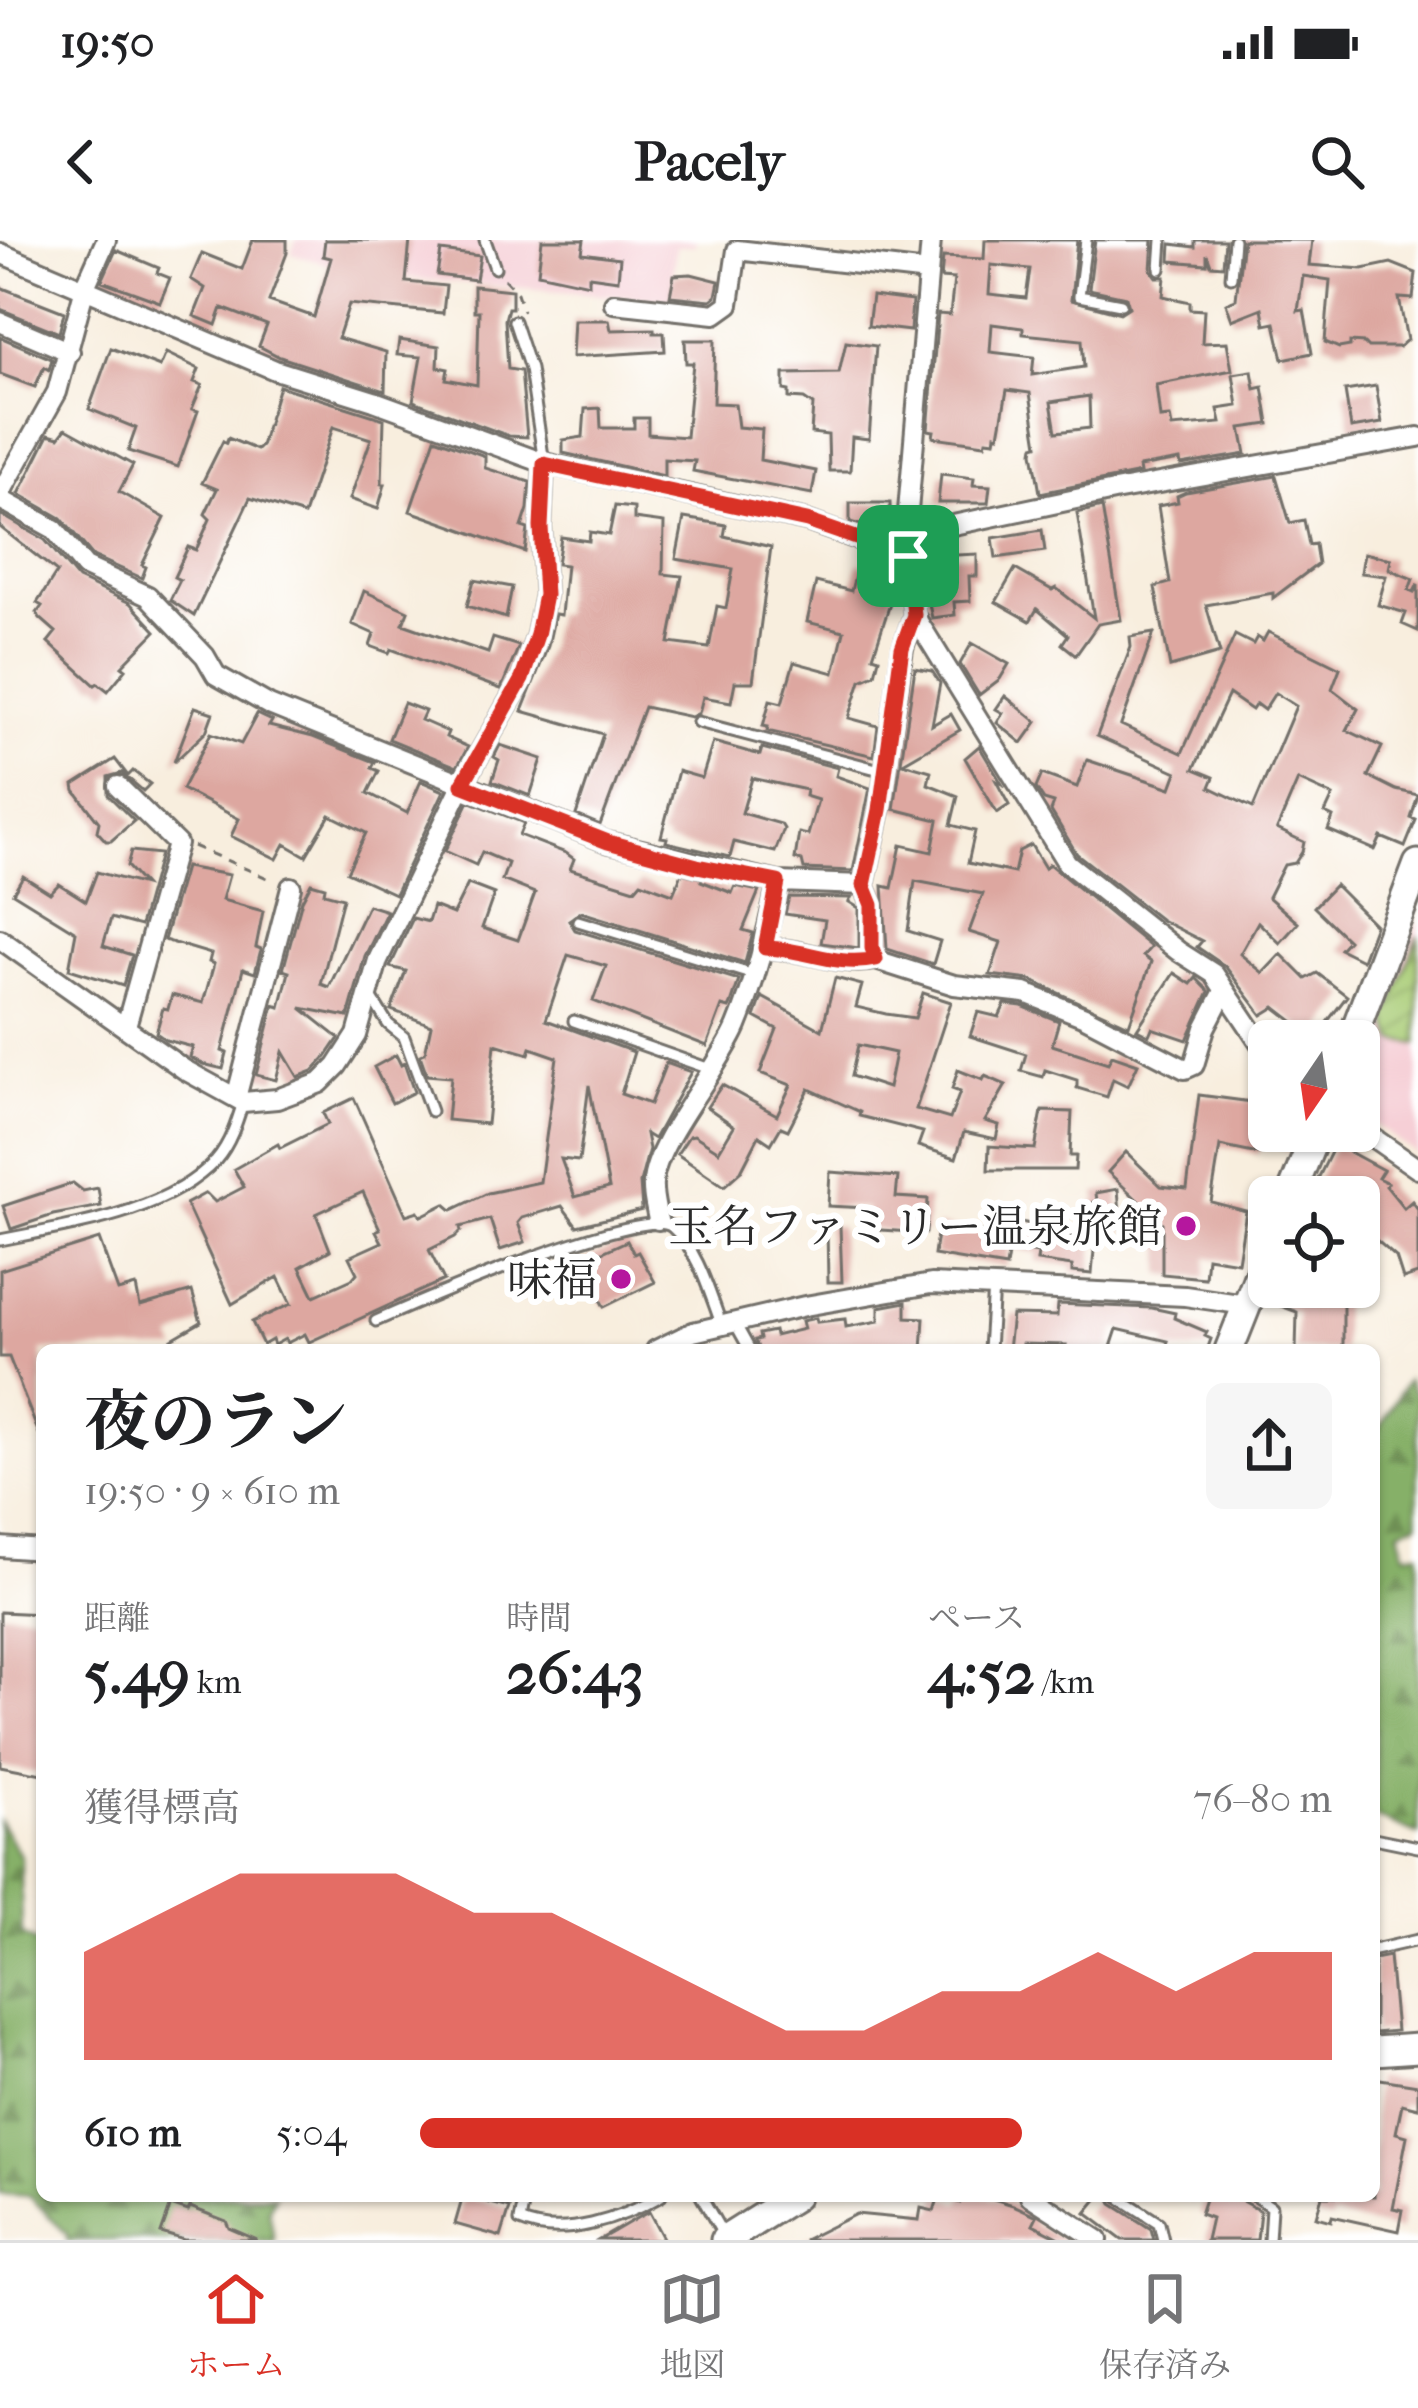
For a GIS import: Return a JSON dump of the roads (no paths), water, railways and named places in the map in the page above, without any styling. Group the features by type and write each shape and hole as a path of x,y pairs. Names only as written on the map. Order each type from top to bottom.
{"main road":[{"path":"1360,1020 1418,864"},
{"path":"1230,1344 1248,1300"},
{"path":"1380,2051 1418,2048"},
{"path":"726,2240 786,2202"}],"street":[{"path":"106,240 85,287 57,392 0,497 54,529 85,567 148,596 205,656 216,675 242,692 608,842 778,882 864,885"},
{"path":"876,959 872,905 864,885 902,648 914,615 906,535 931,240"},
{"path":"614,303 716,314 729,304 737,250 928,272"},
{"path":"0,253 274,370 374,401 544,464 807,521 908,556"},
{"path":"0,322 70,352"},
{"path":"906,535 1114,490 1418,437"},
{"path":"0,939 185,1070 239,1100 277,1099 320,1083 357,1035 367,990 462,785 522,679 545,595 544,464"},
{"path":"914,615 1067,862 1214,974 1248,1026"},
{"path":"118,786 177,844 126,1026"},
{"path":"658,1220 652,1182 663,1150 715,1071 738,1024 765,948 778,882"},
{"path":"239,1100 291,886"},
{"path":"765,948 785,948 833,962 876,959 954,986 988,986 1034,996 1185,1069 1194,1065 1205,1028 1224,991"},
{"path":"1380,1143 1418,1169"},
{"path":"668,1344 693,1332 931,1284 1185,1296 1246,1305"},
{"path":"0,1547 36,1550"},
{"path":"1038,2202 1089,2238"}],"lane":[{"path":"485,240 495,268"},
{"path":"1085,240 1079,296 1121,304"},
{"path":"1160,269 1162,240"},
{"path":"1231,278 1234,240"},
{"path":"514,321 530,369 544,464"},
{"path":"698,722 884,771"},
{"path":"578,921 754,975"},
{"path":"367,990 388,1024 404,1036 431,1111"},
{"path":"574,1021 715,1071"},
{"path":"0,1240 109,1217 164,1196 215,1160 235,1129 239,1100"},
{"path":"376,1321 579,1239 658,1220 671,1226 684,1244 729,1325 745,1344"},
{"path":"989,1344 993,1285"},
{"path":"1380,1839 1418,1847"},
{"path":"1380,1949 1418,1940"},
{"path":"524,2202 520,2221 535,2230 583,2229 627,2216 651,2202"},
{"path":"704,2202 726,2240"},
{"path":"1126,2202 1159,2223 1163,2240"},
{"path":"1263,2202 1270,2207 1269,2240"}],"place":[{"name":"玉名ファミリー温泉旅館","path":"1186,1226"},
{"name":"味福","path":"621,1279"}]}
